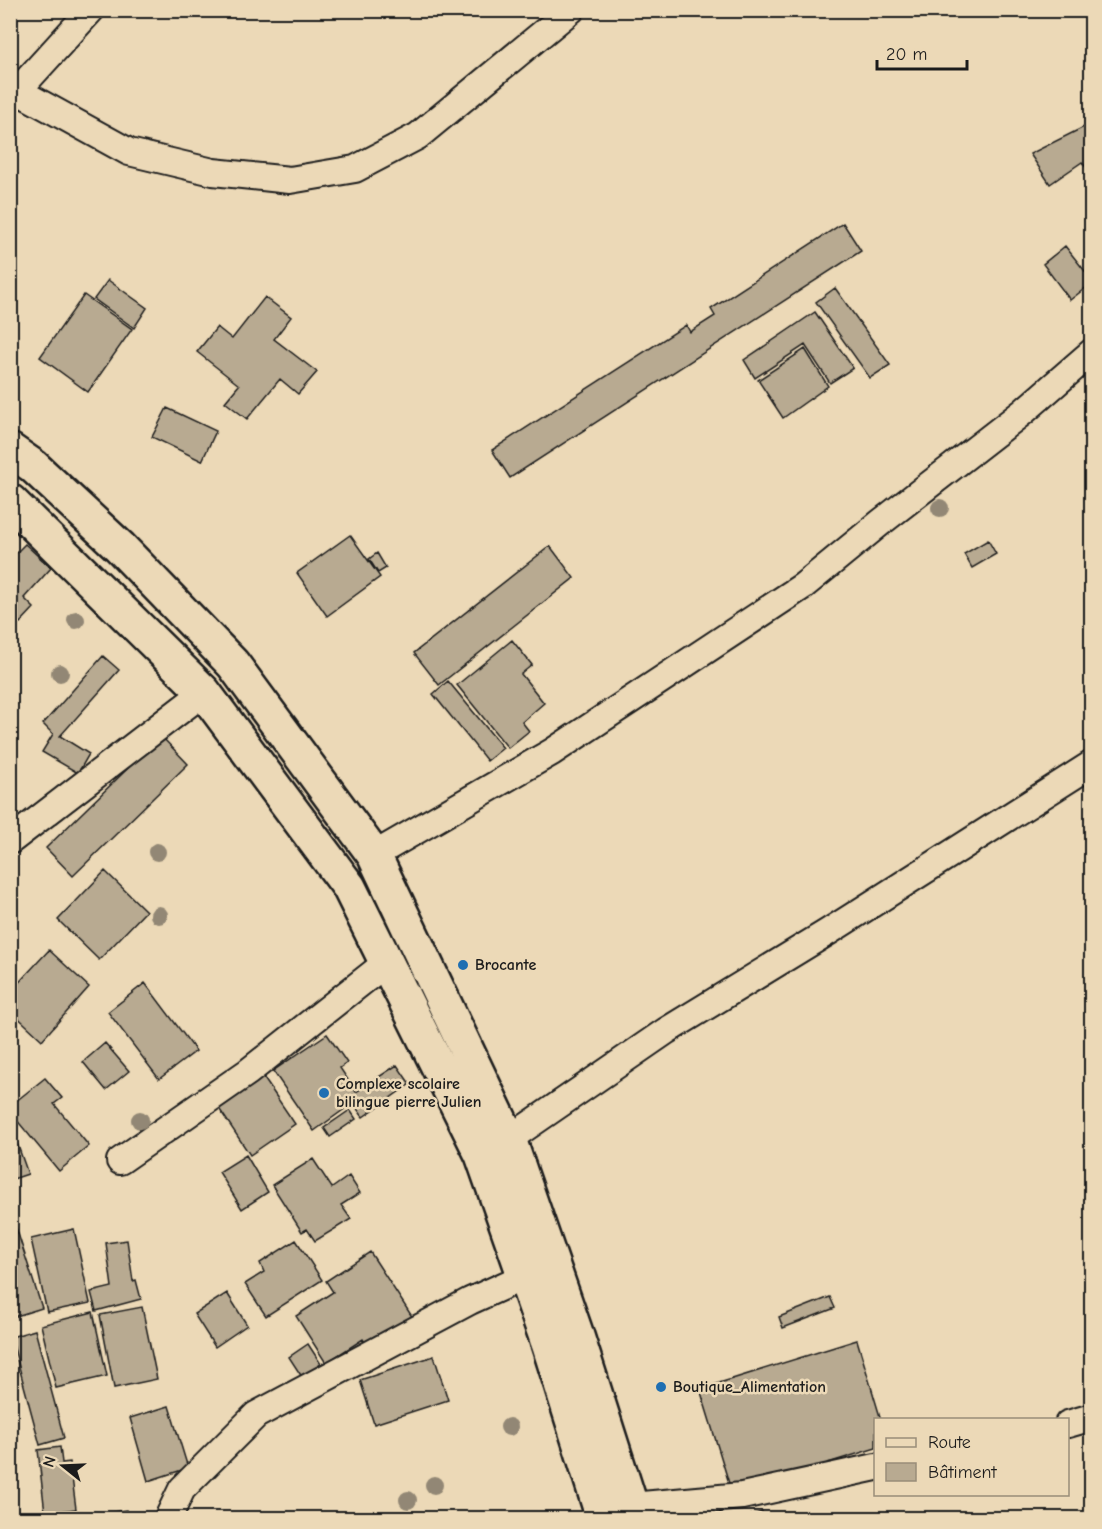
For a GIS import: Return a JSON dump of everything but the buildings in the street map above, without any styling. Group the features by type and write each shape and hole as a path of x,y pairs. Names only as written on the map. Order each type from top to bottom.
{"main road":[{"path":"10,450 33,466 120,547 233,664 374,855 509,1139 576,1333 623,1514"},
{"path":"10,501 204,692 349,887 482,1155 549,1346 623,1514"}],"street":[{"path":"91,10 12,91 129,152 213,172 290,180 355,169 418,136 571,10"},
{"path":"374,855 552,752 803,586 1023,412 1092,352"},
{"path":"10,841 204,692"},
{"path":"509,1139 666,1031 810,944 1092,764"},
{"path":"120,1161 248,1072 386,963"},
{"path":"168,1518 182,1489 256,1415 470,1301 523,1277"},
{"path":"1069,1424 1092,1417"},
{"path":"623,1514 742,1496 874,1467"}],"place":[{"name":"Brocante","path":"463,965"},
{"name":"Complexe scolaire bilingue pierre Julien","path":"324,1093"},
{"name":"Boutique_Alimentation","path":"661,1387"}]}
